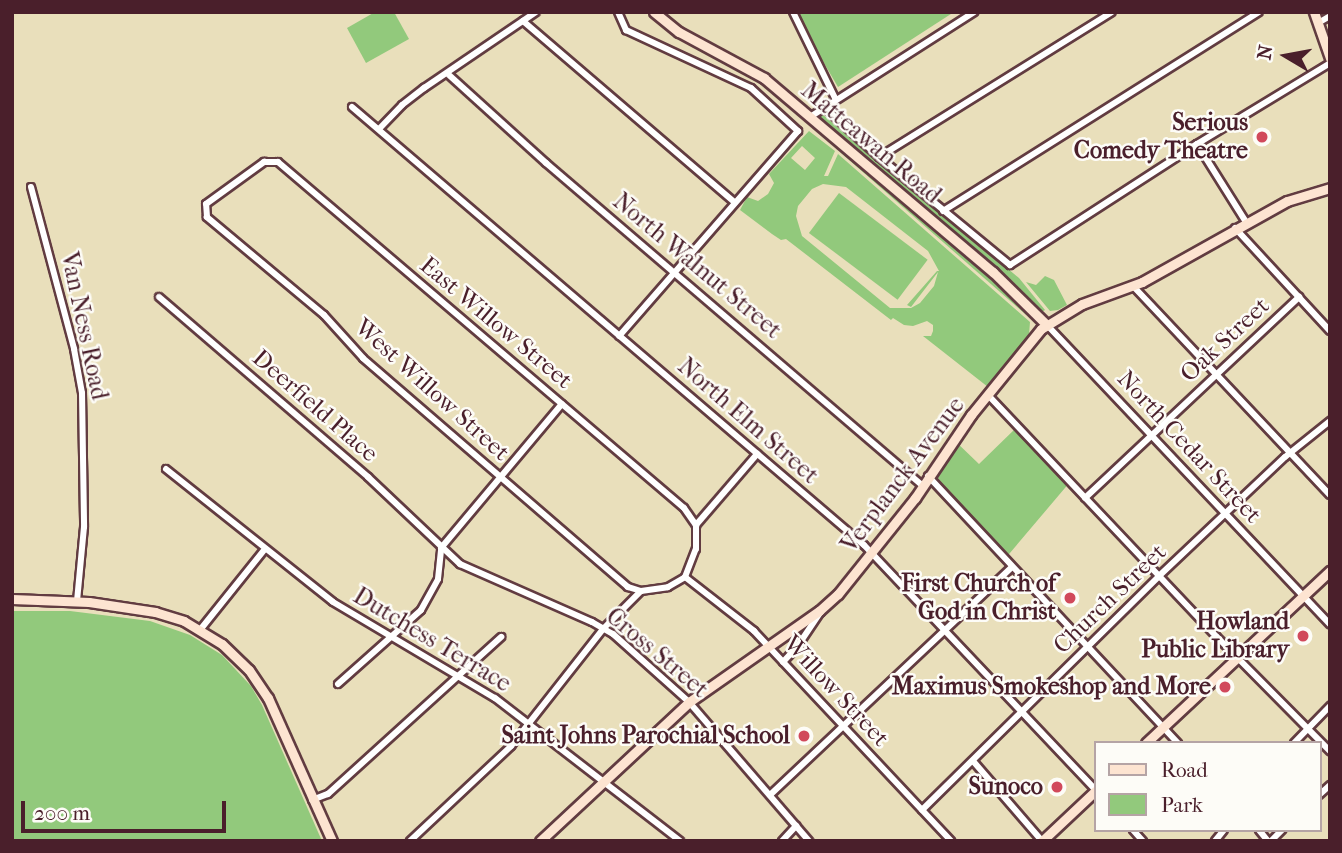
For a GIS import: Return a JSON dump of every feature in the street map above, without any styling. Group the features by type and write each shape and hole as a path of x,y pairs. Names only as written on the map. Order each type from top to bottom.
{"street":[{"path":"379,129 402,105 449,75 536,12"},
{"path":"618,12 626,30 751,88 798,131 620,336"},
{"name":"Matteawan Road","path":"654,12 679,33 764,78 993,272 1047,325"},
{"path":"793,12 835,98"},
{"path":"810,117 822,106 974,12"},
{"path":"879,157 1112,12"},
{"path":"943,212 1259,12"},
{"path":"822,106 943,212 1010,265 1330,61 1314,12"},
{"path":"1318,23 1330,16"},
{"path":"523,21 735,202"},
{"name":"North Walnut Street","path":"449,75 922,485"},
{"name":"North Elm Street","path":"352,107 871,552 1094,789"},
{"path":"1197,144 1246,222"},
{"name":"West Willow Street","path":"264,162 210,199 204,210 218,226 324,315 363,358 628,587 641,591"},
{"name":"East Willow Street","path":"264,162 278,162 684,508 696,525"},
{"name":"Van Ness Road","path":"32,187 75,349 82,393 84,527 77,601"},
{"name":"Verplanck Avenue","path":"540,841 689,702 824,607 871,552 988,395 1047,325 1082,304 1133,286 1287,201 1330,188"},
{"path":"1235,228 1330,331"},
{"path":"1133,286 1330,495"},
{"name":"Deerfield Place","path":"159,297 368,477 441,548"},
{"name":"Oak Street","path":"1085,498 1298,297"},
{"name":"North Cedar Street","path":"1047,325 1330,624"},
{"path":"988,395 1320,741"},
{"path":"338,684 421,610 438,579 441,548 562,404"},
{"name":"Church Street","path":"922,810 1159,576 1330,421"},
{"path":"410,841 530,725 604,628 641,591 668,587 685,577 696,549 696,525 757,454"},
{"name":"Dutchess Terrace","path":"166,469 333,602 495,698 680,841"},
{"path":"928,476 1011,568 1176,741"},
{"name":"Cross Street","path":"441,548 460,565 480,575 604,628 689,702 809,841"},
{"path":"200,630 265,549"},
{"path":"770,795 1011,568"},
{"path":"1148,741 1330,571"},
{"name":"Willow Street","path":"685,577 717,600 768,646 951,841"},
{"path":"12,599 77,601 155,612 200,630 236,656 261,687 277,716 332,841"},
{"path":"783,662 797,648 824,607"},
{"path":"312,800 328,794 501,637"},
{"path":"1296,741 1330,706"},
{"path":"972,761 1042,841 1094,791"},
{"path":"782,841 796,826"},
{"path":"662,841 668,832"}],"green space":[{"path":"375,12 394,12 409,39 366,63 347,28"},
{"path":"794,12 954,12 838,87"},
{"path":"821,113 1019,278 1045,310 1040,313 994,267 821,122"},
{"path":"809,131 835,151 824,176 828,176 838,154 1030,322 1029,335 988,387 923,336 931,336 933,325 927,321 913,326 904,325 893,318 891,320 786,239 781,240 740,210 747,197 758,201 768,194 774,183 769,174","holes":["802,146 815,158 805,170 791,158","823,184 846,187 928,251 939,271 937,271 907,305 911,307 938,272 934,286 920,303 911,308 890,308 802,236 796,216 798,206 812,189"]},
{"path":"844,151 991,275 1031,319 840,152"},
{"path":"839,193 928,260 898,300 809,233"},
{"path":"1045,276 1054,280 1067,305 1058,310 1050,311 1026,282 1036,285"},
{"path":"1017,427 1070,482 1004,560 928,476 953,439 979,464"},
{"path":"12,611 70,611 150,621 190,635 222,655 251,686 262,705 322,841 12,841"}],"place":[{"name":"Serious Comedy Theatre","path":"1262,137"},
{"name":"First Church of God in Christ","path":"1070,598"},
{"name":"Howland Public Library","path":"1303,636"},
{"name":"Maximus Smokeshop and More","path":"1225,687"},
{"name":"Saint Johns Parochial School","path":"804,736"},
{"name":"Sunoco","path":"1057,787"}]}
